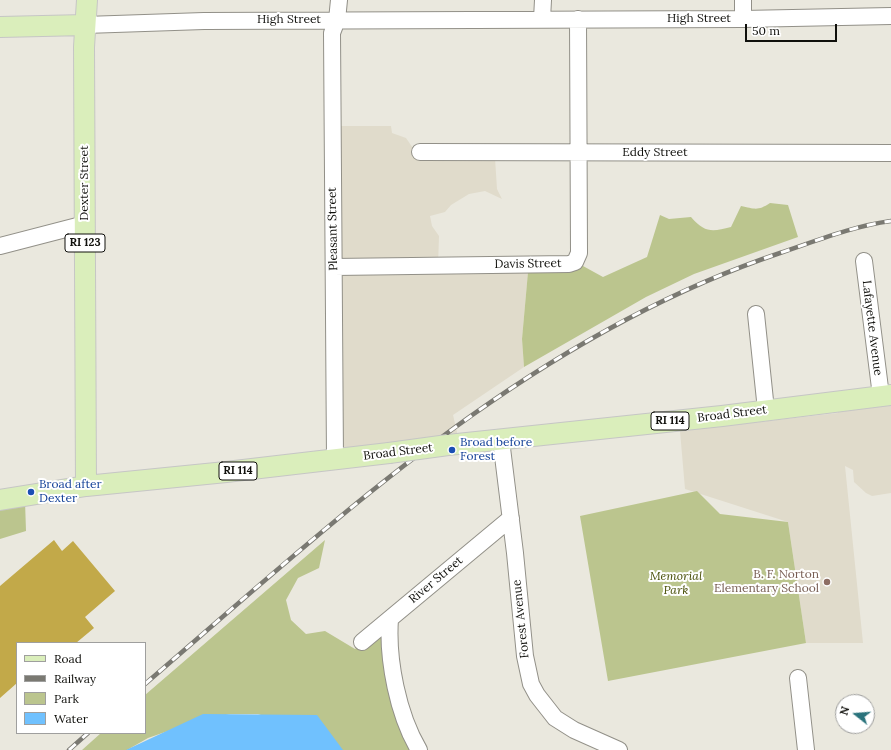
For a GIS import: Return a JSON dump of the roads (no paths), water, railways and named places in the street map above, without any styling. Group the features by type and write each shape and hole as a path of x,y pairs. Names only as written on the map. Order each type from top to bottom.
{"main road":[{"name":"Dexter Street","path":"86,486 85,25 87,0"},
{"name":"High Street","path":"0,27 85,25"},
{"name":"Broad Street","path":"0,500 86,486 389,453 886,395"}],"street":[{"name":"Pleasant Street","path":"335,459 332,33 337,20 339,0"},
{"path":"542,19 543,0"},
{"path":"743,0 743,19"},
{"name":"High Street","path":"85,25 204,20 578,20 891,16"},
{"name":"Davis Street","path":"334,267 569,264 575,262 579,253 577,91 578,20"},
{"name":"Eddy Street","path":"420,152 891,153"},
{"path":"0,246 85,224"},
{"name":"Lafayette Avenue","path":"864,261 886,395"},
{"path":"756,314 766,410"},
{"name":"Forest Avenue","path":"501,440 511,518 525,656 531,684 540,699 555,718 574,730 619,750"},
{"name":"River Street","path":"362,642 511,518"},
{"path":"390,619 390,644 399,700 405,725 419,750"},
{"path":"798,678 806,750"}],"water":[{"path":"203,714 317,715 343,750 126,750"}],"railway":[{"path":"146,683 291,558 366,496 442,437 521,382 603,332 689,289 780,253 821,239 863,226 891,221"},
{"path":"69,750 87,734"}],"place":[{"name":"Broad before Forest","path":"452,450"},
{"name":"Broad after Dexter","path":"31,492"},
{"name":"B. F. Norton Elementary School","path":"827,582"}],"park label":[{"name":"Memorial Park","path":"676,584"}]}
